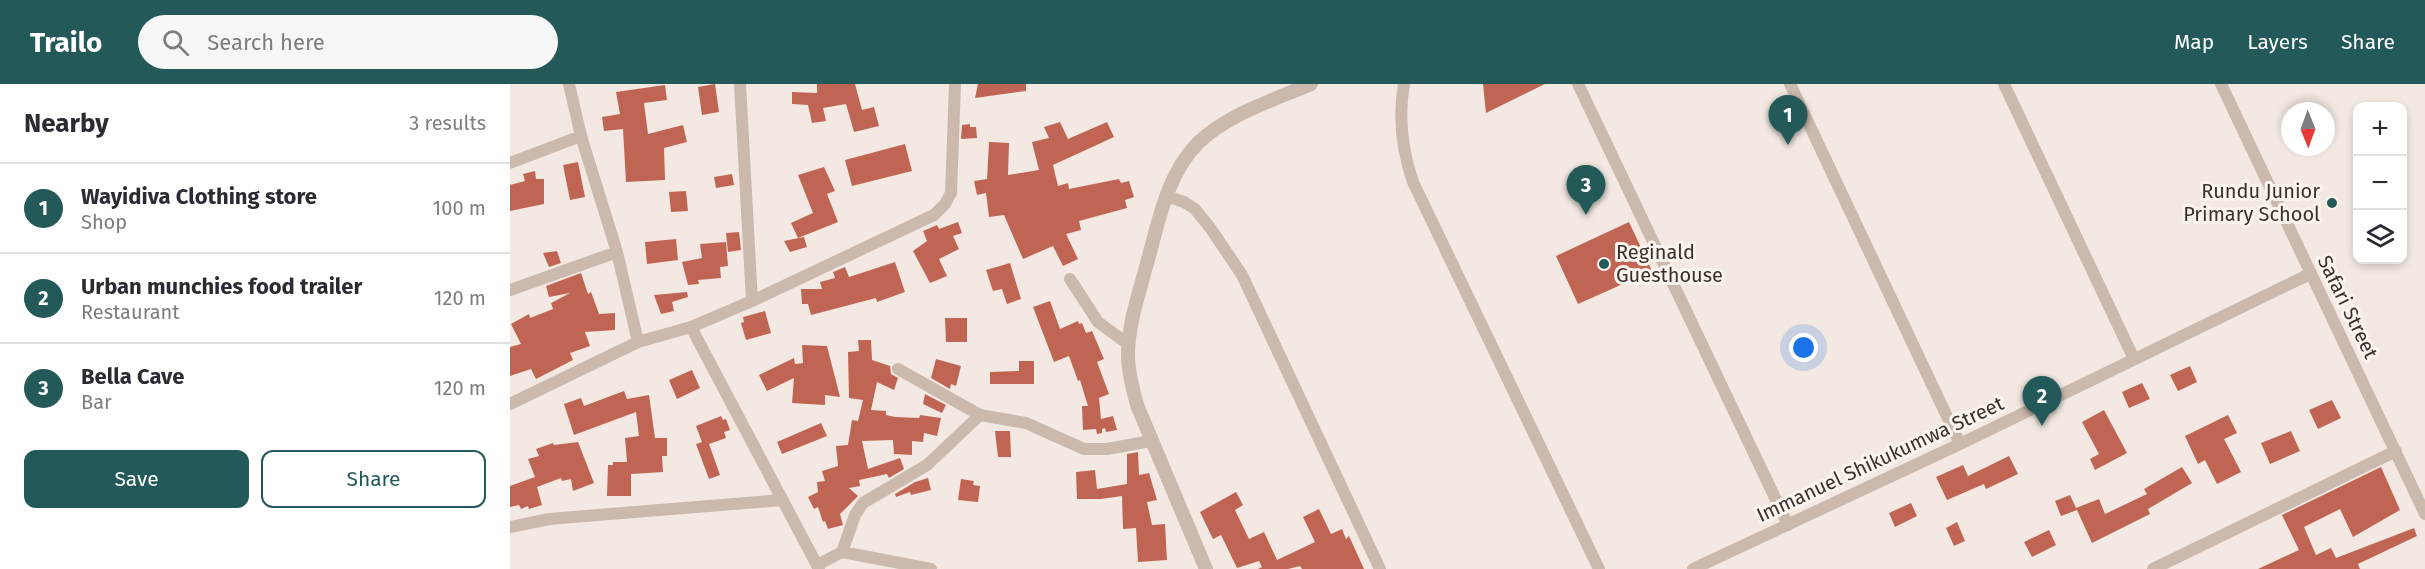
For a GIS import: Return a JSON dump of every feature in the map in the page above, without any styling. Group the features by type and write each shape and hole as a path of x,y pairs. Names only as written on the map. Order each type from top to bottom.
{"street":[{"path":"569,84 581,136 617,252 638,342"},
{"path":"740,84 752,301"},
{"path":"510,404 638,342 692,327 926,220 941,209 951,193 955,84"},
{"path":"1206,569 1150,441 1130,381 1128,344 1134,312 1166,196 1189,153 1212,131 1227,122 1311,84"},
{"path":"1404,84 1401,125 1403,146 1413,183 1599,569"},
{"path":"1578,84 1788,525"},
{"path":"1790,84 1960,444"},
{"path":"2004,84 2134,359"},
{"name":"Safari Street","path":"2221,84 2425,514"},
{"path":"510,163 581,136"},
{"path":"1166,196 1184,202 1195,209 1211,228 1242,275 1380,569"},
{"path":"510,290 617,252"},
{"name":"Immanuel Shikukumwa Street","path":"1693,569 1960,444 2310,274"},
{"path":"1070,279 1098,322 1128,344"},
{"path":"692,327 818,567 842,552 855,515 864,503 927,465 980,415"},
{"path":"898,369 980,415 1026,423 1084,449 1107,449 1150,441"},
{"path":"2153,569 2396,451"},
{"path":"510,527 549,519 782,500"},
{"path":"842,552 931,569"}],"building":[{"path":"715,84 719,112 702,115 698,87"},
{"path":"817,84 855,84 862,110 874,107 879,126 854,132 846,104 823,108 826,121 812,123 808,105 792,104 792,92 817,93"},
{"path":"978,84 1026,84 1026,91 975,98"},
{"path":"1483,84 1545,84 1486,113"},
{"path":"665,85 667,100 644,103 648,134 683,125 687,142 664,148 665,180 626,182 623,129 604,131 602,117 620,114 616,92"},
{"path":"1060,122 1068,139 1107,122 1114,137 1053,165 1058,186 1068,183 1069,189 1119,179 1121,183 1129,181 1134,197 1125,200 1127,208 1079,221 1081,230 1066,234 1078,259 1063,266 1053,246 1023,259 1004,215 989,217 986,193 977,195 974,181 987,179 989,142 1009,143 1008,175 1039,170 1032,142 1049,138 1044,127"},
{"path":"970,124 970,127 976,127 977,138 961,139 962,125"},
{"path":"905,144 912,171 852,186 845,160"},
{"path":"578,162 585,197 570,200 563,165"},
{"path":"824,167 835,191 827,194 838,222 798,238 791,223 813,213 798,175"},
{"path":"535,171 536,179 544,179 544,204 510,211 510,185 525,181 523,174"},
{"path":"732,174 734,185 716,188 714,177"},
{"path":"686,191 688,211 671,212 669,192"},
{"path":"958,222 962,233 953,236 959,249 939,259 947,276 930,283 913,251 927,241 923,231 937,225 939,229"},
{"name":"Reginald Guesthouse","path":"1629,222 1652,271 1578,304 1556,256"},
{"path":"739,232 741,250 728,252 726,233"},
{"path":"804,237 807,247 790,252 784,241"},
{"path":"676,239 678,260 647,264 645,242"},
{"path":"726,242 728,266 720,267 721,278 698,280 699,284 688,285 682,262 702,258 700,244"},
{"path":"557,251 561,263 549,267 543,253"},
{"path":"895,262 905,292 877,302 876,298 811,315 808,304 802,304 801,289 822,289 820,282 835,278 833,272 845,267 849,277"},
{"path":"1010,263 1021,299 1007,304 1002,289 993,291 986,270"},
{"path":"581,273 588,294 591,292 599,314 615,313 615,330 585,332 590,346 570,353 573,360 536,379 531,369 510,376 510,347 521,344 511,324 529,314 530,318 553,309 551,303 570,293 549,297 546,286"},
{"path":"687,292 688,297 672,302 674,311 661,314 654,295"},
{"path":"1050,301 1060,329 1078,321 1079,324 1082,323 1086,333 1092,331 1104,359 1097,362 1109,394 1099,398 1101,419 1113,416 1117,430 1106,432 1105,428 1102,429 1102,433 1097,434 1096,429 1083,430 1082,406 1088,406 1080,380 1078,381 1069,356 1054,362 1033,307"},
{"path":"765,311 771,333 746,340 741,323 744,322 743,317"},
{"path":"945,318 967,318 967,342 946,342"},
{"path":"858,340 871,340 872,360 890,366 891,374 898,378 894,390 877,382 871,410 886,411 886,415 895,417 919,418 920,415 941,418 937,436 924,433 923,442 912,441 912,455 894,454 893,440 862,441 868,469 900,458 904,469 889,478 887,474 859,480 860,486 849,488 858,496 840,514 843,525 828,529 818,507 814,509 808,497 818,492 817,482 825,481 822,471 838,466 836,446 848,445 852,420 858,421 863,400 849,398 848,352 859,351"},
{"path":"802,345 827,346 840,397 825,395 825,405 792,403 794,378 767,391 759,375 794,358 795,364 803,363"},
{"path":"936,359 961,366 956,386 951,384 950,389 931,378"},
{"path":"1019,361 1034,361 1034,384 990,384 990,372 1019,371"},
{"path":"2190,366 2197,382 2178,391 2170,375"},
{"path":"692,370 700,388 677,399 669,380"},
{"path":"2142,383 2150,399 2129,408 2122,392"},
{"path":"624,391 627,399 649,395 655,438 667,438 667,456 662,456 663,472 631,474 631,496 607,496 608,465 613,465 613,462 627,462 625,438 639,436 636,412 574,435 564,404 581,398 584,406"},
{"path":"925,394 946,405 942,413 923,404"},
{"path":"2332,400 2341,418 2318,429 2309,410"},
{"path":"2104,410 2127,453 2095,470 2090,459 2099,454 2082,422"},
{"path":"2228,415 2237,433 2224,439 2241,472 2217,484 2205,460 2198,464 2185,436"},
{"path":"721,416 723,420 726,419 730,430 724,432 726,438 709,444 720,475 709,479 696,444 702,442 696,426"},
{"path":"821,423 827,436 782,454 777,442"},
{"path":"995,431 1010,431 1011,457 998,457"},
{"path":"2291,431 2300,451 2270,464 2261,443"},
{"path":"578,442 594,483 573,491 571,479 562,481 561,478 537,487 542,505 529,509 528,506 521,509 519,505 510,507 510,486 535,477 528,459 539,456 536,449 553,443 554,445"},
{"path":"1138,452 1139,475 1149,473 1157,500 1147,502 1152,525 1165,524 1167,560 1138,562 1136,528 1123,529 1122,496 1077,499 1076,472 1095,470 1097,489 1127,484 1127,454"},
{"path":"2009,456 2018,474 1986,489 1984,484 1947,500 1936,477 1963,465 1968,476"},
{"path":"2182,467 2192,483 2148,509 2150,514 2092,543 2077,510 2061,516 2055,501 2070,495 2076,508 2099,499 2105,514 2147,494 2144,489"},
{"path":"2381,467 2400,510 2353,537 2340,509 2304,527 2316,555 2331,548 2336,558 2414,528 2417,536 2358,564 2360,569 2258,569 2299,550 2282,515"},
{"path":"928,478 931,490 911,495 910,492 896,497 895,494 915,482"},
{"path":"961,479 974,481 973,485 980,486 978,502 958,500"},
{"path":"1236,492 1243,505 1235,510 1249,539 1264,532 1277,560 1315,542 1303,517 1319,509 1331,534 1342,529 1346,539 1349,536 1364,569 1302,569 1300,566 1288,569 1258,569 1262,567 1259,561 1237,568 1221,535 1213,539 1200,512"},
{"path":"1911,503 1917,516 1895,527 1889,513"},
{"path":"1957,522 1965,541 1954,546 1946,528"},
{"path":"2049,530 2056,545 2032,557 2024,542"}],"place":[{"name":"Wayidiva Clothing store","path":"1788,145"},
{"name":"Rundu Junior Primary School","path":"2332,203"},
{"name":"Bella Cave","path":"1586,215"},
{"name":"Reginald Guesthouse","path":"1604,264"},
{"name":"Urban munchies food trailer","path":"2042,426"}]}
